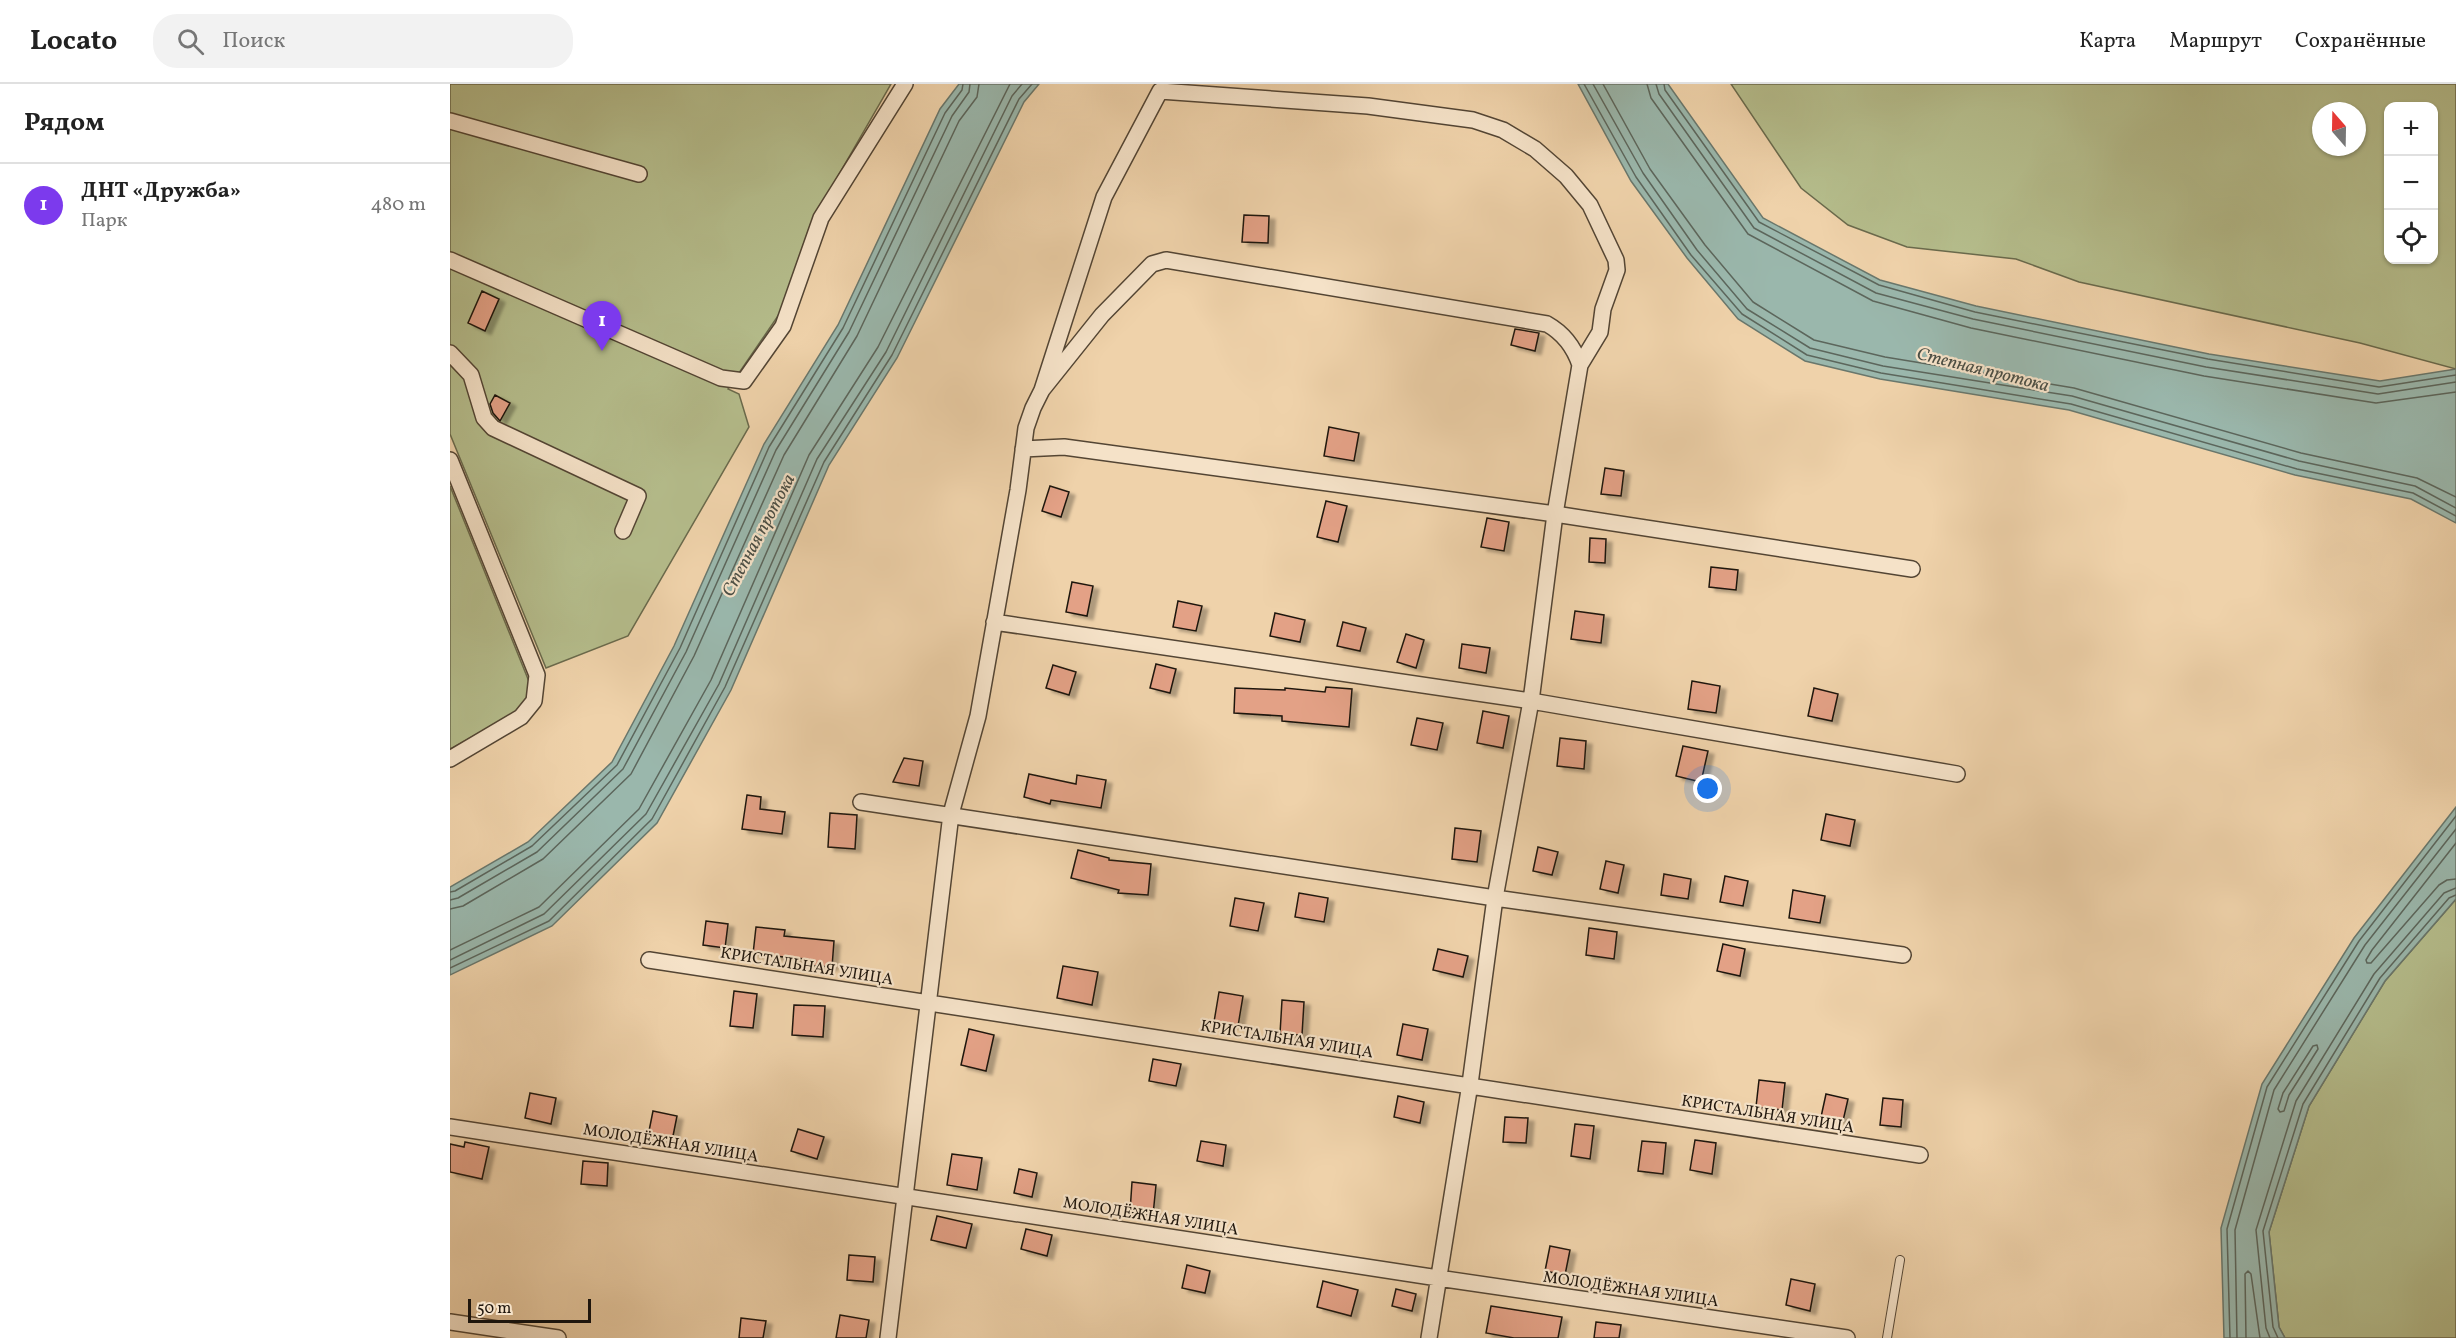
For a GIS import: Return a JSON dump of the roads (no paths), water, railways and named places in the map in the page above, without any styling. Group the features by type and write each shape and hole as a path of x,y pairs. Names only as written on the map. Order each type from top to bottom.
{"street":[{"path":"450,260 721,378 744,381 783,326 821,218 905,84"},
{"path":"888,1338 951,814 978,716 1026,428 1042,390 1104,197 1160,91 1368,106 1473,120 1503,130 1535,149 1566,176 1590,205 1616,260 1617,270 1604,309 1600,332 1580,365 1556,514 1531,701 1496,898 1470,1084 1429,1338"},
{"path":"450,122 639,174"},
{"path":"1042,390 1102,315 1135,279 1152,264 1166,260 1546,324 1558,330 1566,339 1580,365"},
{"path":"450,353 471,375 484,418 493,428 638,496 623,531"},
{"path":"1023,449 1064,447 1556,514 1912,569"},
{"path":"450,460 537,675 534,700 521,717 450,759"},
{"path":"994,622 1531,701 1956,774"},
{"path":"861,802 1496,898 1903,955"},
{"name":"КРИСТАЛЬНАЯ УЛИЦА","path":"649,960 1470,1084 1920,1155"},
{"name":"МОЛОДЁЖНАЯ УЛИЦА","path":"450,1127 1847,1338"},
{"path":"450,1322 558,1338"}],"lane":[{"path":"1887,1338 1900,1260"}],"water":[{"name":"Степная протока","path":"959,84 1039,84 1024,102 897,358 829,465 731,690 657,823 552,926 450,975 450,887 528,842 612,762 674,646 764,444 838,325 940,109"},
{"name":"Степная протока","path":"1578,84 1668,84 1763,218 1880,280 1976,306 2209,354 2380,381 2456,369 2456,523 2411,499 2295,475 2069,410 1880,379 1805,361 1738,319 1687,258 1631,181"},
{"path":"2456,807 2456,899 2385,981 2309,1106 2269,1232 2279,1327 2285,1338 2224,1338 2221,1228 2262,1084 2354,938"}],"place":[{"name":"ДНТ «Дружба»","path":"602,351"}]}
